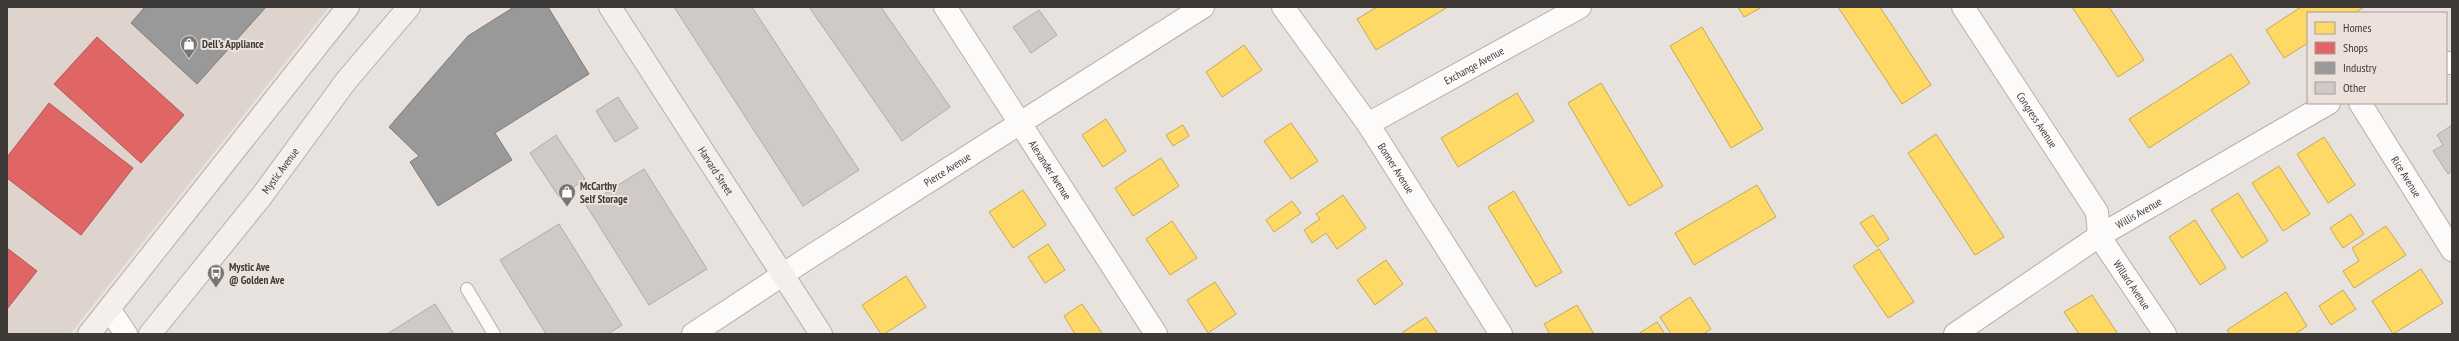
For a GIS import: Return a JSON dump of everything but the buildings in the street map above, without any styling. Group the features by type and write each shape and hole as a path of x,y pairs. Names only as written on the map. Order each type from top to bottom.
{"main road":[{"path":"89,334 348,7"},
{"name":"Mystic Avenue","path":"150,334 261,197 346,81 409,7"},
{"name":"Harvard Street","path":"610,7 821,334"}],"street":[{"name":"Alexander Avenue","path":"944,7 1156,334"},
{"name":"Pierce Avenue","path":"693,334 783,274 1203,7"},
{"name":"Bonner Avenue","path":"1283,7 1368,124 1501,334"},
{"name":"Exchange Avenue","path":"1368,124 1580,7"},
{"name":"Congress Avenue","path":"1963,7 2097,212 2099,236"},
{"name":"Willis Avenue","path":"1955,334 2099,236 2327,104"},
{"name":"Rice Avenue","path":"2361,104 2452,250"},
{"name":"Willard Avenue","path":"2099,236 2165,334"},
{"path":"109,309 126,334"}],"lane":[{"path":"467,289 494,334"}],"shaded area":[{"path":"7,7 329,7 70,334 7,334"}],"place":[{"name":"Dell's Appliance","path":"189,59"},
{"name":"McCarthy Self Storage","path":"567,207"},
{"name":"Mystic Ave @ Golden Ave","path":"216,288"}]}
